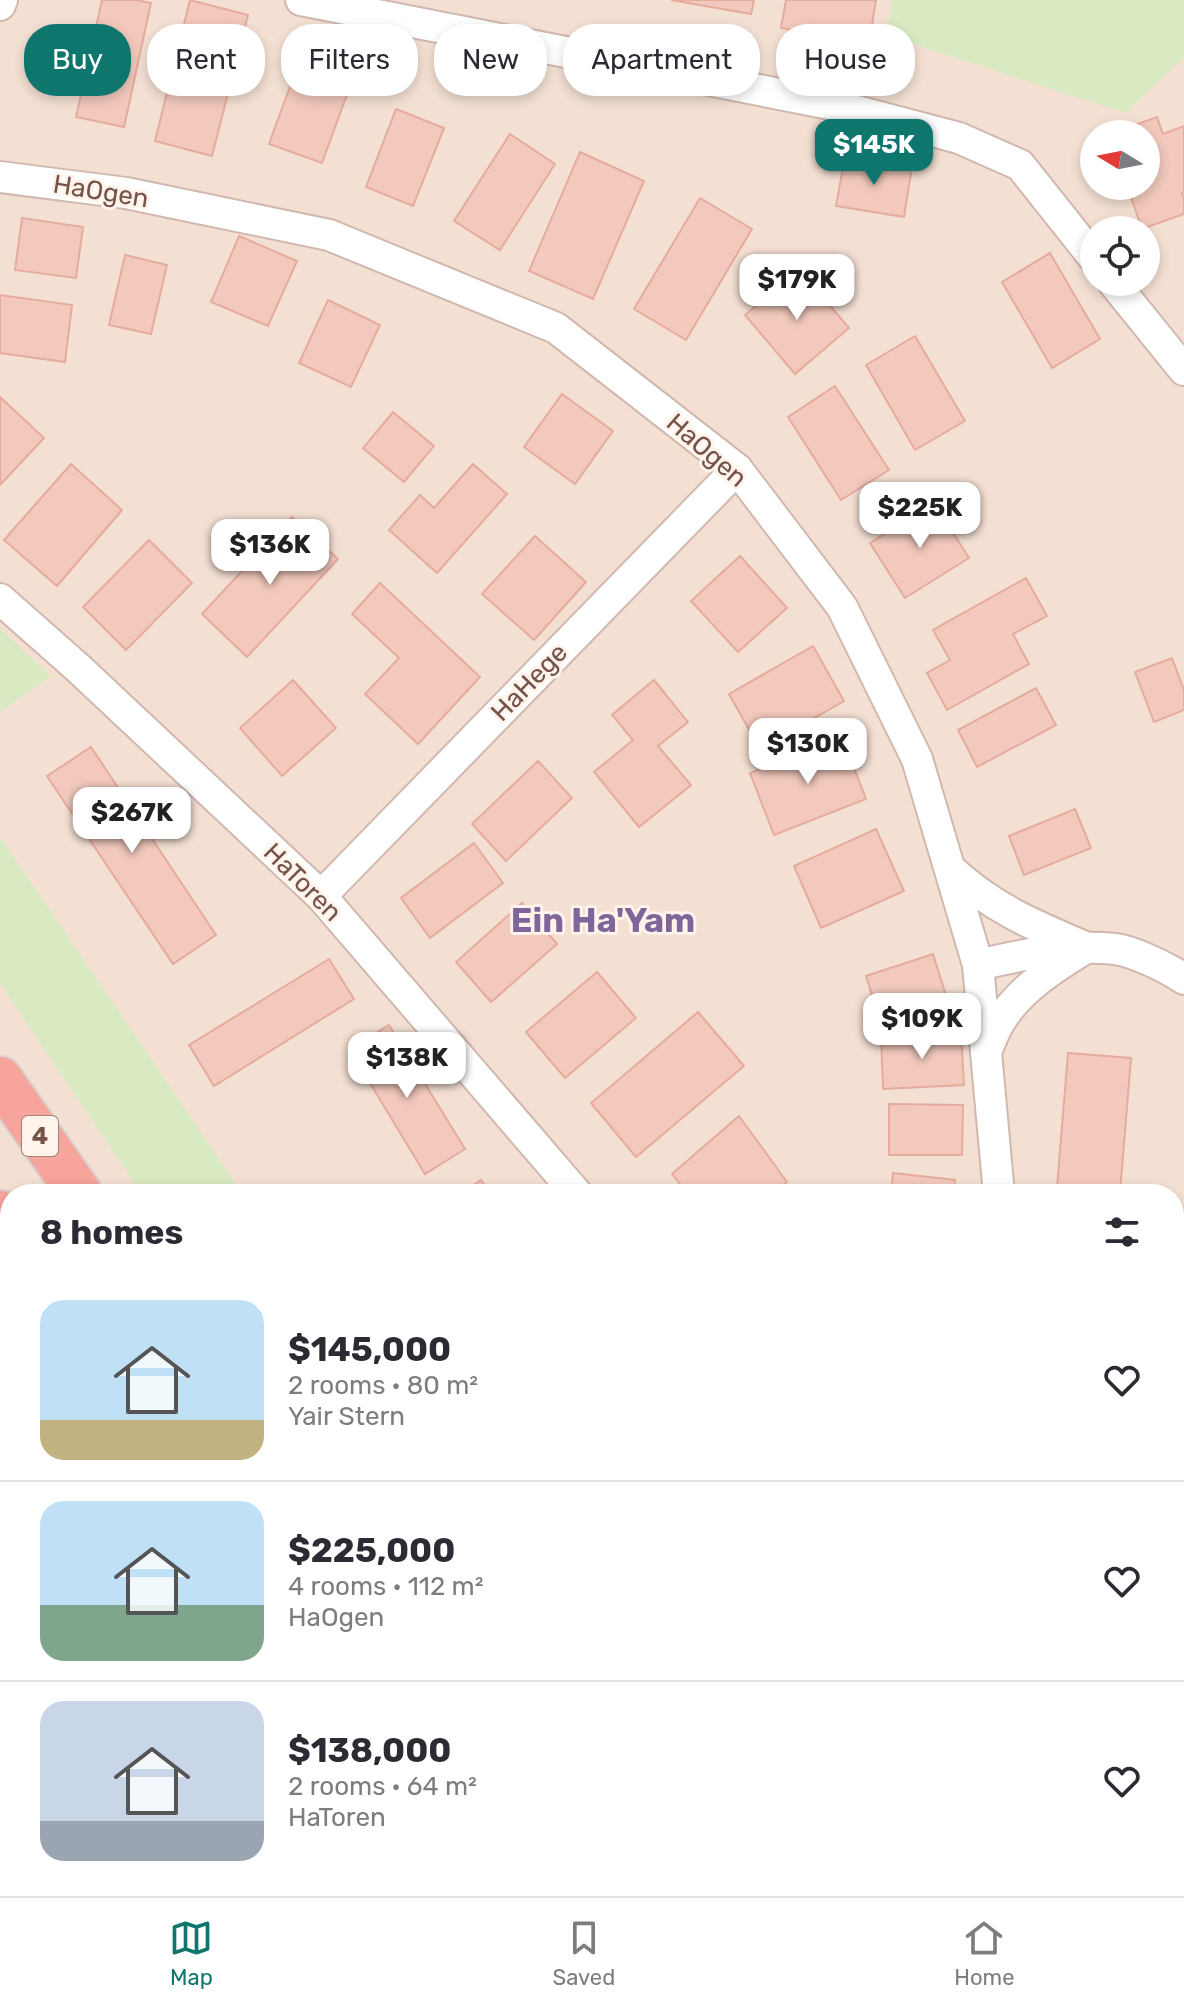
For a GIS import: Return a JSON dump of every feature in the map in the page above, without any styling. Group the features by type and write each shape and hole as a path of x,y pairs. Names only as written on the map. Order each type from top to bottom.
{"highway":[{"name":"4","path":"0,1079 73,1184"}],"street":[{"path":"301,0 830,104 959,138 1020,165 1080,240"},
{"name":"HaOgen","path":"0,177 126,193 329,235 556,328 737,469 842,607 917,759 978,965 998,1184"},
{"path":"1124,296 1184,370"},
{"name":"HaHege","path":"321,896 737,469"},
{"name":"HaToren","path":"0,599 321,896 568,1184"},
{"path":"950,869 972,890 1003,910 1086,948"},
{"path":"986,1052 998,1024 1013,1003 1058,964 1086,948"},
{"path":"978,965 1054,951 1118,949 1169,969 1184,979"}],"shaded area":[{"path":"0,0 1184,0 1184,1184 0,1184"}],"green space":[{"path":"892,0 1184,0 1184,58 1125,113 915,44 915,24 888,24"},
{"path":"0,629 51,676 0,712"},
{"path":"0,837 236,1184 135,1184 0,983"}],"building":[{"path":"102,0 151,3 131,95 131,24 97,24"},
{"path":"190,0 248,15 246,24 184,24"},
{"path":"671,0 754,0 751,14"},
{"path":"786,0 876,0 872,24 782,24"},
{"path":"81,96 131,96 124,127 76,117"},
{"path":"166,96 227,96 212,156 155,141"},
{"path":"286,96 346,96 322,163 269,144"},
{"path":"396,109 444,128 413,206 366,187"},
{"path":"1160,126 1163,134 1184,126 1184,214 1160,223 1160,216 1137,216 1132,200 1160,200"},
{"path":"510,134 555,164 500,250 454,221"},
{"path":"580,152 644,181 593,299 529,271"},
{"path":"845,156 912,167 904,217 836,206"},
{"path":"700,198 752,229 686,340 634,309"},
{"path":"22,218 83,227 76,278 15,270"},
{"path":"239,236 297,261 268,326 211,302"},
{"path":"1050,253 1100,339 1052,368 1002,282"},
{"path":"125,255 167,265 151,334 109,325"},
{"path":"799,269 849,328 795,374 745,315"},
{"path":"0,295 72,305 65,362 0,353"},
{"path":"328,300 380,325 351,387 299,363"},
{"path":"915,336 965,421 915,450 866,365"},
{"path":"835,386 889,470 841,500 788,417"},
{"path":"562,394 613,431 575,484 524,447"},
{"path":"0,397 44,438 0,485"},
{"path":"393,412 434,446 404,482 363,448"},
{"path":"71,464 122,510 57,586 4,540"},
{"path":"473,464 507,494 437,573 389,530 420,495 434,508"},
{"path":"934,503 969,558 905,598 870,543"},
{"path":"292,517 338,559 247,657 202,614"},
{"path":"535,536 586,582 534,640 482,594"},
{"path":"149,540 192,583 126,650 83,607"},
{"path":"740,556 787,608 738,652 691,601"},
{"path":"1026,578 1047,616 1013,634 1029,664 947,710 927,673 950,660 933,630"},
{"path":"380,583 480,677 418,744 365,694 399,658 352,614"},
{"path":"813,646 844,701 760,749 729,694"},
{"path":"1172,658 1184,690 1184,710 1154,722 1135,672"},
{"path":"293,680 336,728 282,776 240,728"},
{"path":"654,680 688,722 658,746 691,785 639,827 594,772 633,740 612,715"},
{"path":"1036,688 1056,725 977,767 958,730"},
{"path":"842,737 866,799 774,835 750,773"},
{"path":"91,747 216,935 173,964 47,776"},
{"path":"538,761 572,798 506,861 472,824"},
{"path":"1075,809 1091,848 1024,875 1009,836"},
{"path":"876,829 904,891 821,928 794,866"},
{"path":"474,843 503,883 430,938 401,898"},
{"path":"522,903 557,944 491,1002 456,962"},
{"path":"933,954 949,1005 882,1027 866,976"},
{"path":"329,959 354,999 214,1086 189,1045"},
{"path":"597,972 636,1018 565,1078 526,1032"},
{"path":"698,1012 744,1066 636,1157 591,1103"},
{"path":"389,1025 465,1149 425,1174 350,1050"},
{"path":"961,1032 964,1085 883,1089 881,1036"},
{"path":"1068,1053 1131,1058 1121,1184 1057,1184"},
{"path":"889,1104 963,1105 962,1155 889,1155"},
{"path":"739,1116 787,1182 680,1184 672,1174"},
{"path":"893,1173 955,1180 955,1184 892,1184"}],"district":[{"name":"Ein Ha'Yam","path":"603,920"}]}
